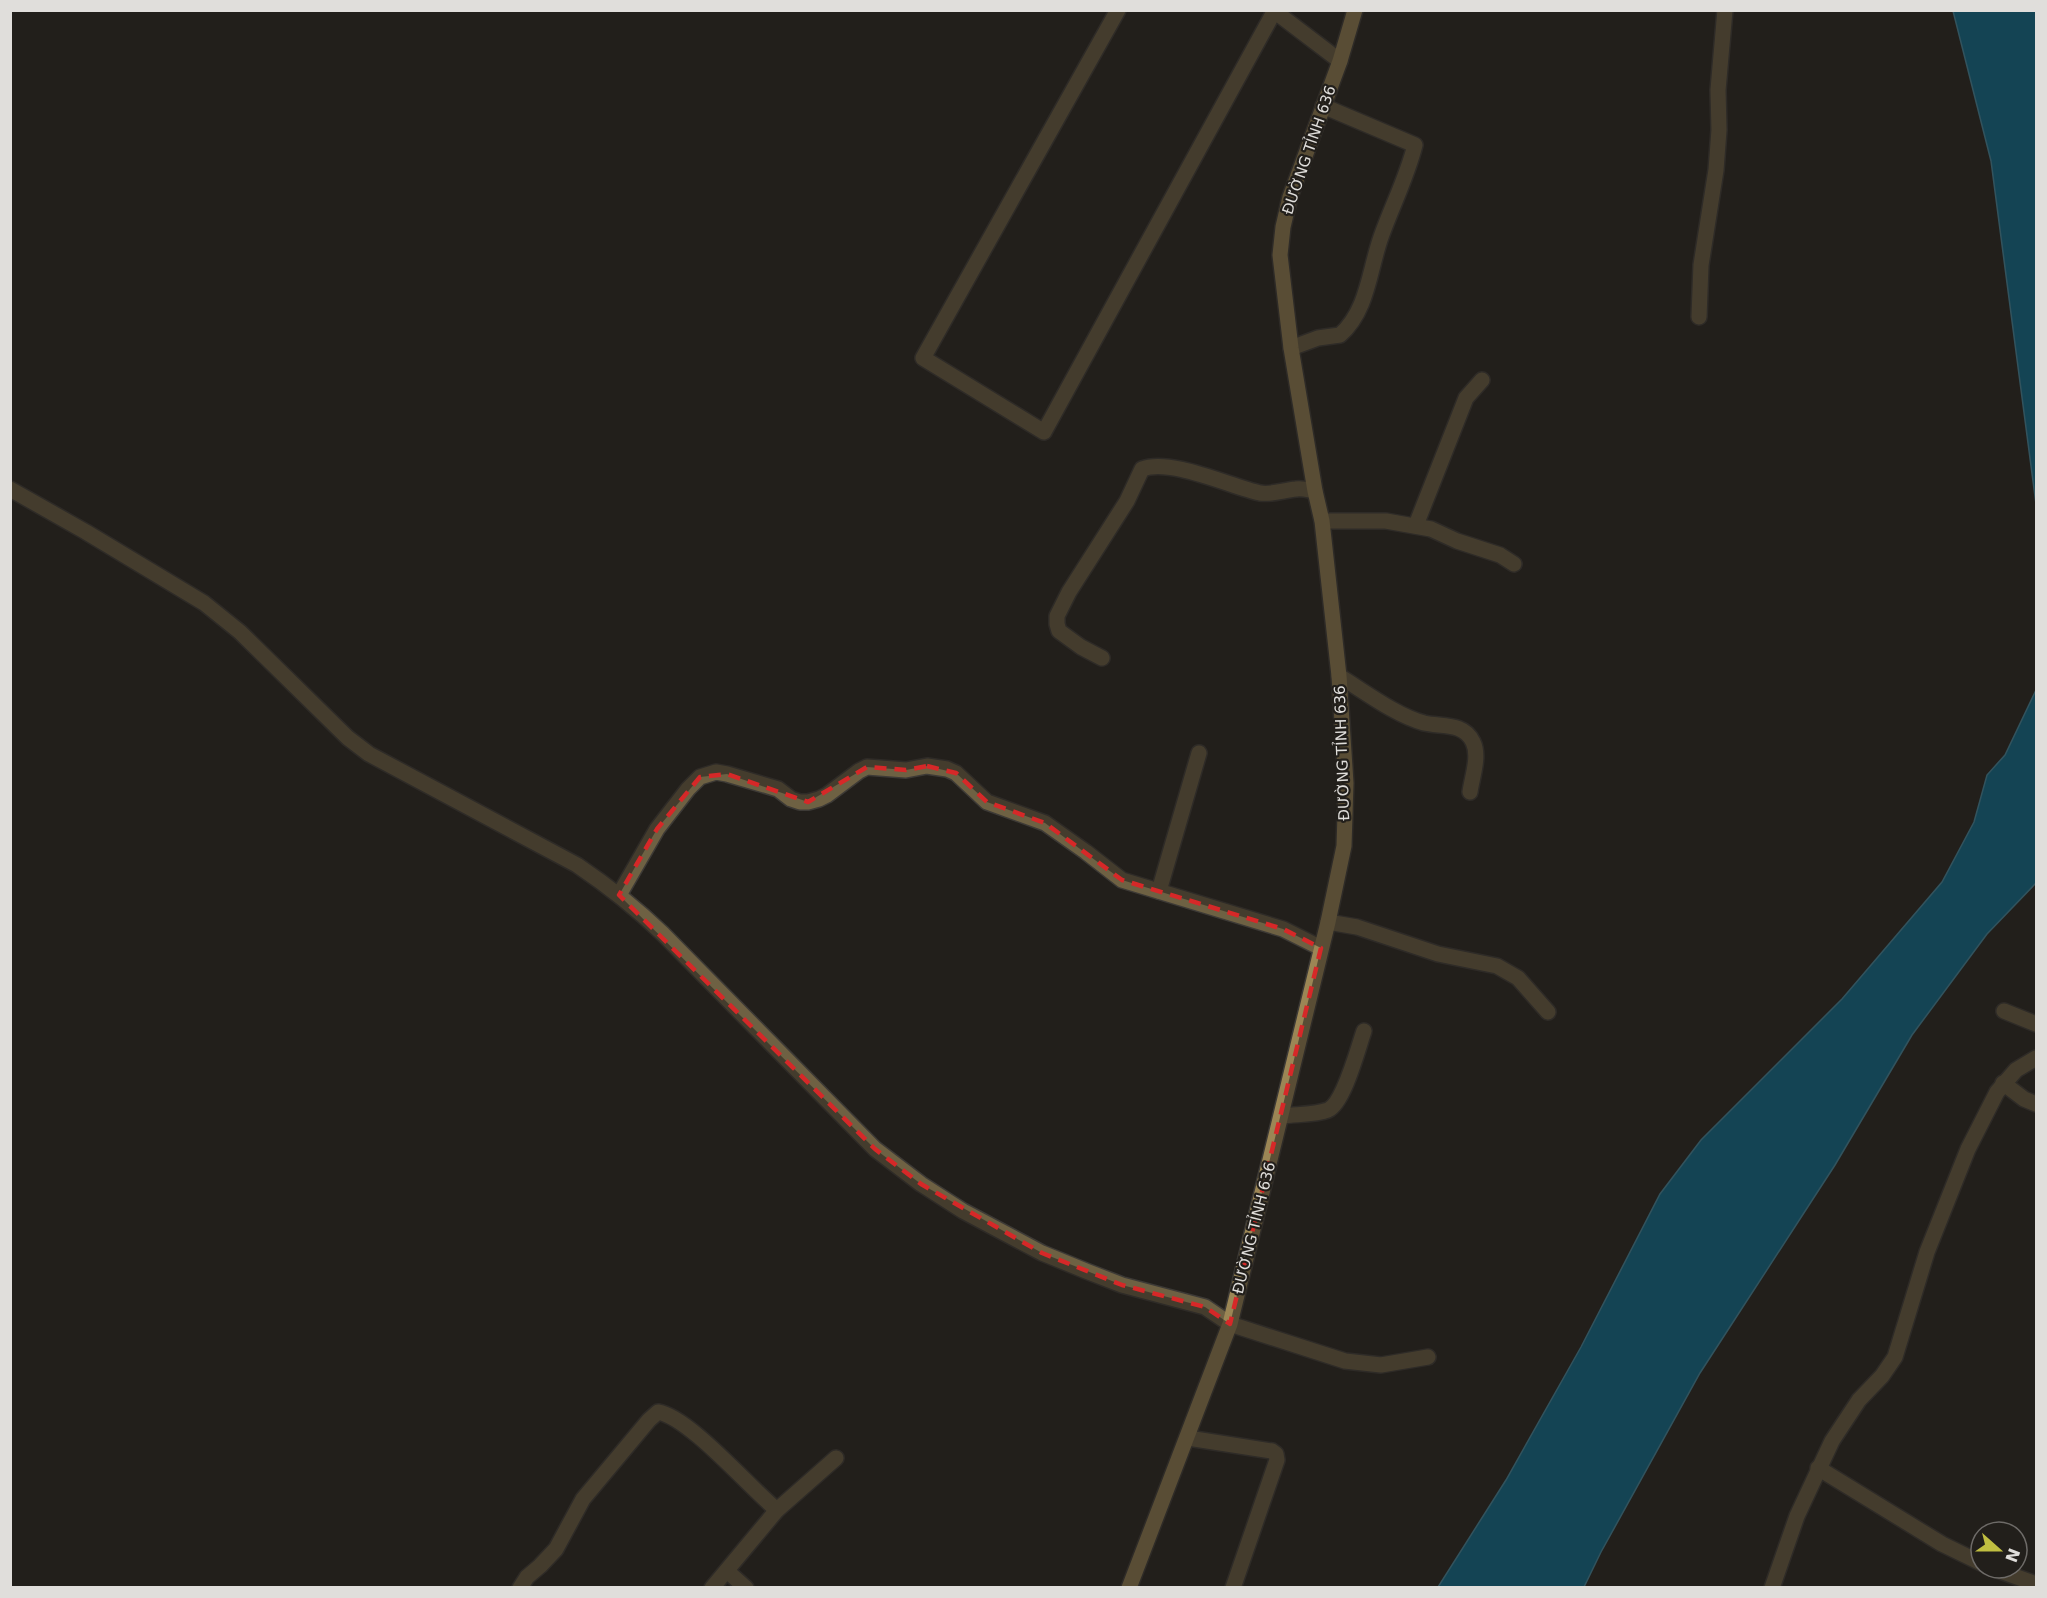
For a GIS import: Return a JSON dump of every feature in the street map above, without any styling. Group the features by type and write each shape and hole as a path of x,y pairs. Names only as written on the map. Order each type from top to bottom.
{"main road":[{"name":"ĐƯỜNG TỈNH 636","path":"1129,1587 1230,1324 1282,1116 1344,846 1346,783 1339,675 1322,521 1315,492 1292,348 1280,255 1283,227 1290,197 1340,61 1355,10"}],"street":[{"path":"1118,10 923,358 1044,432 1274,11 1340,61"},
{"path":"1699,317 1701,265 1716,170 1719,130 1718,90 1725,10"},
{"path":"1292,348 1318,338 1340,335 1355,320 1368,285 1380,240 1408,172 1415,145 1323,106"},
{"path":"1416,525 1466,398 1482,380"},
{"path":"1102,658 1080,647 1059,631 1057,616 1069,592 1110,529 1142,470 1151,466 1162,466 1210,477 1262,493 1299,489 1315,492"},
{"path":"10,489 204,603 240,632 348,738 369,754 577,865 619,895 672,943 875,1149 921,1184 963,1211 1042,1253 1122,1285 1205,1307 1230,1324 1345,1361 1381,1365 1428,1357"},
{"path":"1322,521 1386,521 1416,525 1500,555 1514,564"},
{"path":"1339,675 1407,717 1424,723 1456,727 1466,732 1474,743 1475,757 1470,792"},
{"path":"1160,891 1199,753"},
{"path":"619,895 657,829 700,777 716,772 736,776 778,789 791,799 808,802 827,795 867,767 906,770 927,766 956,773 987,802 1045,823 1122,880 1283,929 1321,948"},
{"path":"1328,922 1357,927 1438,954 1497,966 1518,978 1548,1012"},
{"path":"2004,1011 2037,1024"},
{"path":"1282,1116 1322,1111 1334,1106 1344,1089 1364,1031"},
{"path":"1772,1587 1797,1516 1832,1441 1859,1400 1882,1376 1895,1357 1927,1252 1968,1149 2003,1083 2016,1070 2037,1058"},
{"path":"2003,1083 2024,1099 2037,1104"},
{"path":"520,1587 527,1577 556,1550 583,1499 649,1420 658,1413 669,1414 678,1420 777,1510"},
{"path":"1188,1438 1272,1450 1276,1454 1277,1460 1233,1587"},
{"path":"712,1587 728,1571 777,1510 836,1458"},
{"path":"1818,1468 1942,1544 1969,1557"},
{"path":"728,1571 746,1587"}],"highlighted area":[{"path":"927,766 956,773 987,802 1045,823 1122,880 1283,929 1321,948 1230,1324 1205,1307 1122,1285 1042,1253 921,1184 875,1149 619,895 657,829 700,777 727,774 808,802 867,767 906,770"}],"water":[{"path":"1953,11 2036,11 2036,504 1991,161"},
{"path":"2036,690 2036,883 1987,934 1912,1035 1835,1165 1700,1373 1584,1587 1438,1587 1506,1480 1581,1347 1660,1194 1701,1140 1842,999 1942,882 1974,822 1987,775 2005,755"}]}
